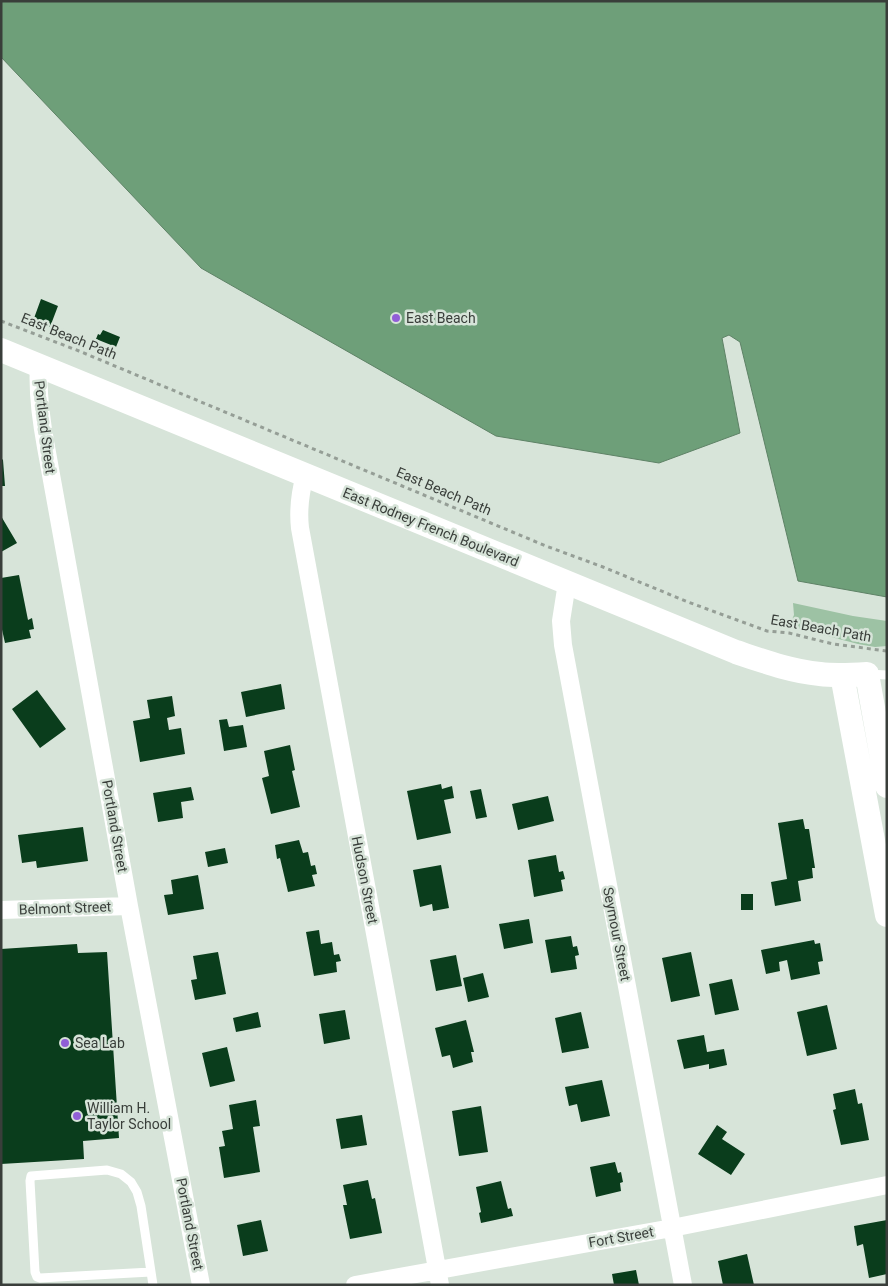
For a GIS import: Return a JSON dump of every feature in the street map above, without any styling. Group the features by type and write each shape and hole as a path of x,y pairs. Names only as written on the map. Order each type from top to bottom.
{"main road":[{"name":"East Rodney French Boulevard","path":"1,350 756,659 796,671 819,674 877,675"},
{"path":"842,675 887,915"},
{"path":"877,675 887,786"}],"street":[{"name":"Portland Street","path":"38,365 39,408 43,432 129,906 201,1285"},
{"name":"Hudson Street","path":"305,475 299,500 298,516 300,528 439,1278"},
{"name":"Seymour Street","path":"567,582 561,621 563,645 682,1285"},
{"name":"Belmont Street","path":"1,910 129,906"},
{"name":"Fort Street","path":"355,1285 439,1278 672,1228 887,1185"}],"lane":[{"path":"151,1272 40,1278 37,1276 35,1272 31,1176 107,1170 121,1174 132,1182 138,1192 141,1206 153,1285"}],"path":[{"name":"East Beach Path","path":"1,321 80,351 537,542 688,602 767,631 789,633 833,644 887,651"}],"shaded area":[{"path":"1,1 887,1 887,597 798,581 740,342 729,335 722,338 740,433 659,463 496,436 201,268 1,57"},
{"path":"793,603 887,621 887,646 875,647 858,644 789,626 794,615"}],"building":[{"path":"41,299 58,306 50,327 33,321"},
{"path":"103,330 120,337 116,347 96,339"},
{"path":"1,458 3,460 5,486 1,486"},
{"path":"1,516 17,543 1,552"},
{"path":"19,575 28,620 32,618 34,629 29,630 31,638 5,643 1,625 1,578"},
{"path":"281,684 285,709 246,717 241,692"},
{"path":"37,690 66,729 40,748 12,709"},
{"path":"172,696 175,716 167,718 169,730 181,728 185,754 140,762 133,721 150,718 147,700"},
{"path":"227,719 229,727 243,725 247,747 224,751 219,720"},
{"path":"290,745 295,770 292,771 300,807 271,814 262,778 269,776 264,751"},
{"path":"441,784 442,789 452,786 454,798 444,800 451,833 417,840 407,791"},
{"path":"191,787 194,800 181,802 183,818 158,822 153,793"},
{"path":"481,789 487,817 476,819 470,791"},
{"path":"548,796 554,821 518,830 512,804"},
{"path":"803,819 805,829 809,829 815,868 812,868 813,878 798,881 801,901 775,906 771,882 787,879 778,823"},
{"path":"83,827 88,861 37,868 36,861 22,863 18,835"},
{"path":"299,840 303,853 308,852 311,866 315,865 317,874 312,875 315,886 288,892 280,858 277,859 275,845"},
{"path":"225,848 228,863 208,867 205,852"},
{"path":"556,855 559,872 563,871 565,879 561,880 563,891 534,897 528,860"},
{"path":"441,865 449,908 433,911 432,904 420,907 413,870"},
{"path":"198,875 204,909 168,915 164,895 173,894 171,880"},
{"path":"741,894 753,894 753,910 741,910"},
{"path":"529,919 533,943 504,949 499,924"},
{"path":"319,930 321,944 332,942 334,955 339,954 341,961 336,962 337,972 314,976 306,932"},
{"path":"571,936 573,947 577,946 579,955 575,956 577,969 551,973 545,940"},
{"path":"814,940 815,944 820,943 823,961 818,962 820,974 791,980 787,960 779,962 780,971 766,974 761,950"},
{"path":"77,944 78,953 107,952 119,1138 83,1141 84,1159 1,1164 1,949"},
{"path":"218,952 226,994 195,1000 191,980 197,979 193,956"},
{"path":"691,952 700,996 671,1002 662,958"},
{"path":"456,955 462,986 436,991 430,960"},
{"path":"483,973 489,997 468,1002 463,978"},
{"path":"732,979 739,1010 715,1015 709,984"},
{"path":"827,1005 837,1049 807,1056 797,1012"},
{"path":"345,1010 350,1039 324,1044 319,1014"},
{"path":"258,1012 261,1027 236,1032 233,1018"},
{"path":"581,1012 589,1048 562,1053 555,1018"},
{"path":"466,1020 474,1052 471,1052 473,1062 453,1068 450,1055 442,1057 435,1028"},
{"path":"704,1035 707,1052 724,1049 727,1065 709,1069 709,1064 684,1069 677,1040"},
{"path":"227,1047 235,1081 210,1087 202,1053"},
{"path":"602,1080 610,1116 581,1122 577,1104 569,1106 565,1087"},
{"path":"855,1089 858,1104 862,1103 869,1140 841,1145 833,1110 836,1109 833,1094"},
{"path":"256,1100 260,1126 253,1127 260,1172 224,1178 219,1147 225,1146 222,1131 233,1129 229,1105"},
{"path":"481,1106 488,1152 459,1156 452,1111"},
{"path":"362,1115 367,1145 341,1149 336,1119"},
{"path":"717,1125 727,1132 722,1139 745,1154 731,1175 698,1154"},
{"path":"615,1162 618,1173 621,1172 623,1182 620,1183 621,1191 596,1197 590,1167"},
{"path":"368,1180 372,1199 375,1198 382,1233 350,1239 343,1205 347,1205 343,1185"},
{"path":"501,1181 508,1209 511,1208 513,1216 481,1223 479,1213 481,1212 476,1187"},
{"path":"261,1220 268,1251 243,1256 237,1225"},
{"path":"887,1220 887,1274 869,1278 863,1244 857,1246 854,1226"},
{"path":"747,1254 754,1285 723,1285 718,1261"},
{"path":"636,1270 639,1285 614,1285 612,1274"}],"place":[{"name":"East Beach","path":"396,318"},
{"name":"Sea Lab","path":"65,1043"},
{"name":"William H. Taylor School","path":"77,1116"}]}
